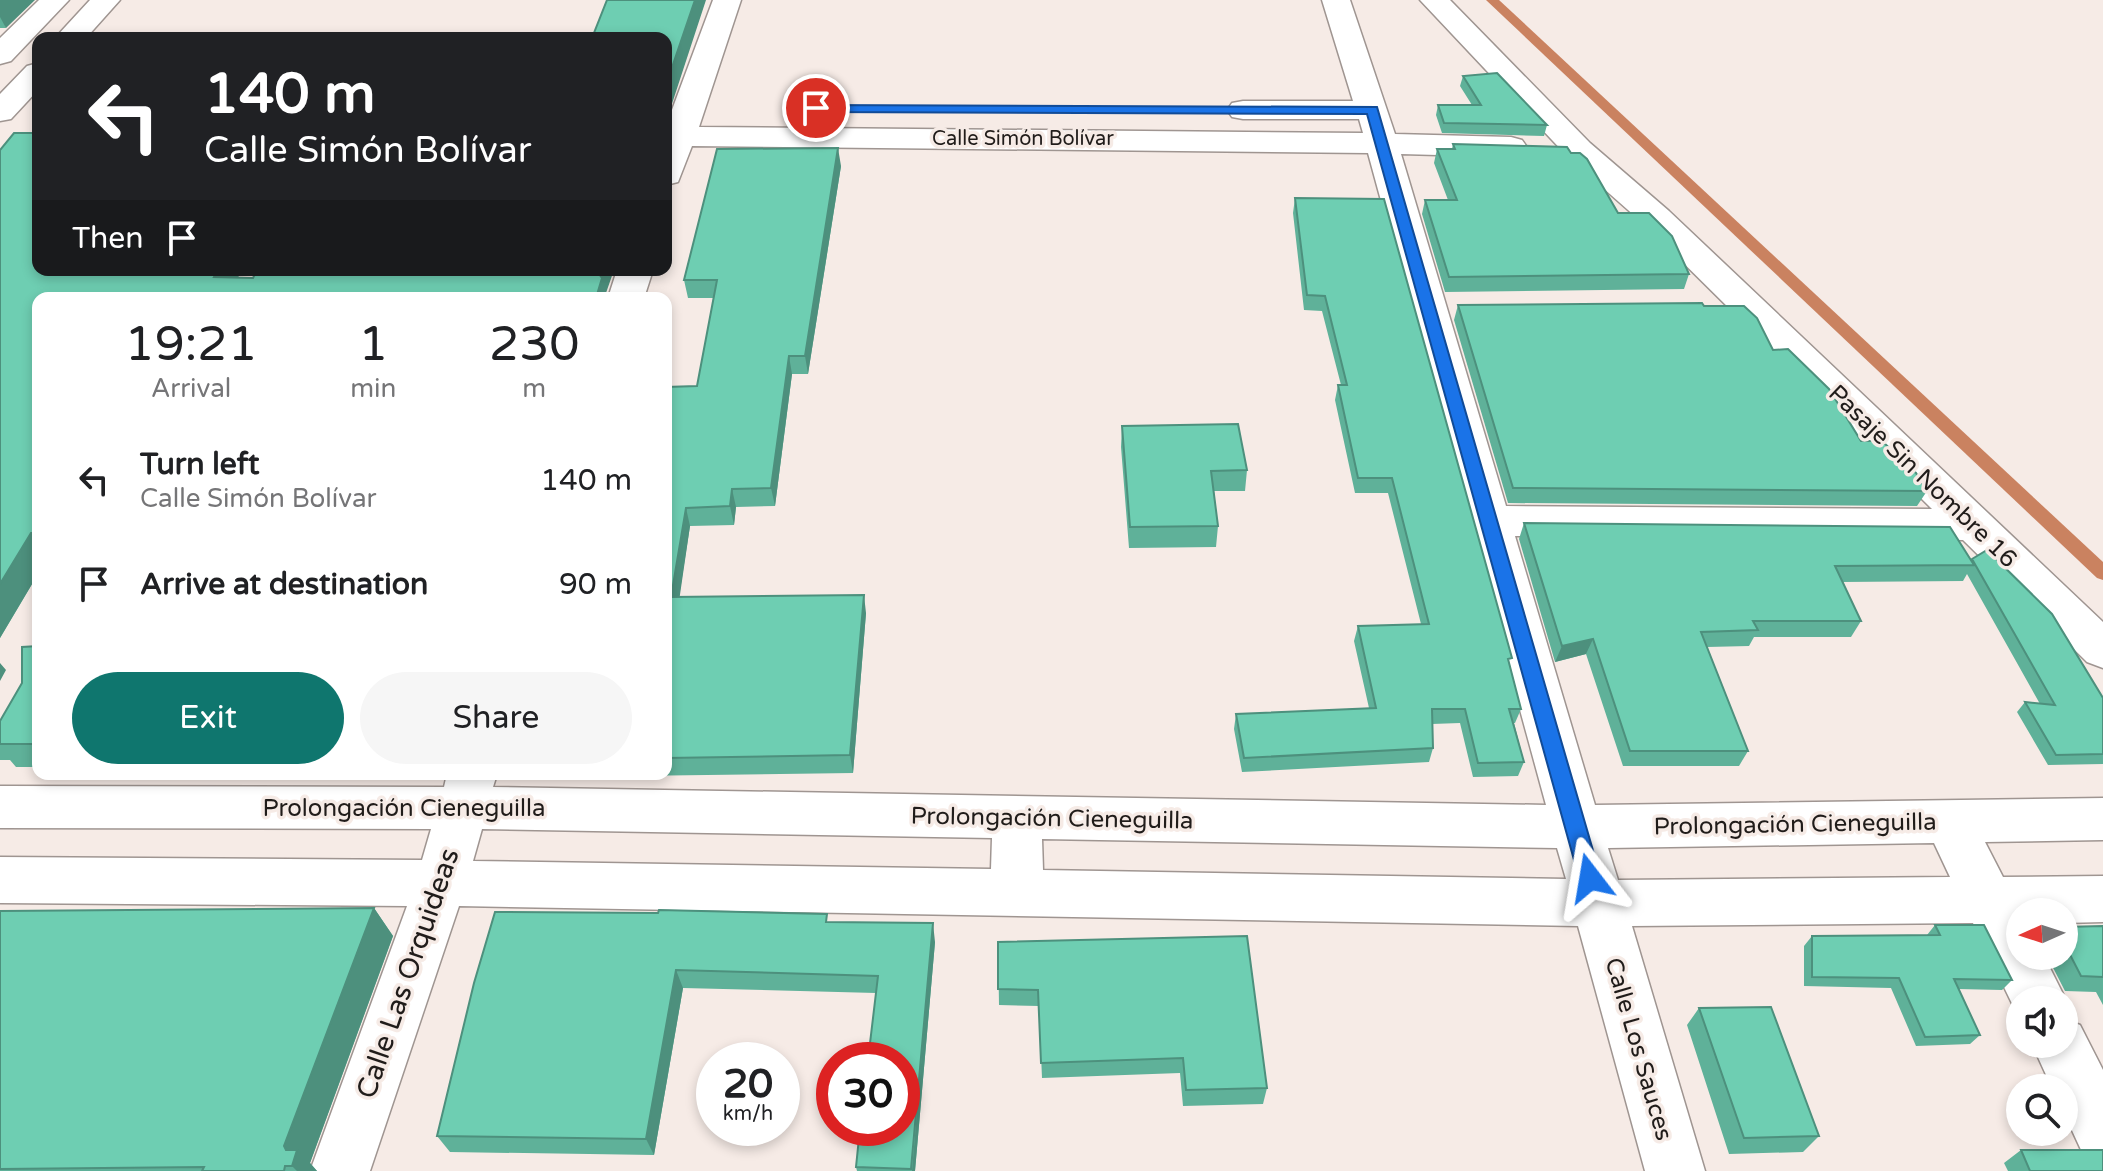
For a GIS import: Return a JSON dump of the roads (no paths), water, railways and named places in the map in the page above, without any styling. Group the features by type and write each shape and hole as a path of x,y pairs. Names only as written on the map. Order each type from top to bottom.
{"street":[{"path":"0,55 55,0"},
{"path":"76,32 106,0"},
{"path":"675,122 727,0"},
{"name":"Calle Los Sauces","path":"1336,0 1376,126 1442,306 1488,521 1675,1171"},
{"name":"Pasaje Sin Nombre 16","path":"1434,0 1579,150 1657,218 2103,650"},
{"path":"3,121 32,80"},
{"name":"Calle Simón Bolívar","path":"675,122 960,109"},
{"path":"1215,110 1579,150"},
{"path":"3,121 32,112"},
{"name":"Calle Simón Bolívar","path":"675,122 1376,126"},
{"path":"1696,303 1743,303"},
{"path":"1488,521 1974,525"},
{"name":"Prolongación Cieneguilla","path":"0,807 466,791 1017,817 1577,827 2103,819"},
{"name":"Calle Las Orquideas","path":"340,1171 441,883 466,791"},
{"path":"1017,817 1017,893"},
{"path":"1949,822 2031,986"},
{"path":"0,880 441,883 1596,903 2103,899"},
{"path":"2067,1058 2103,1131"}],"waterway":[{"path":"1492,0 2103,573"}]}
